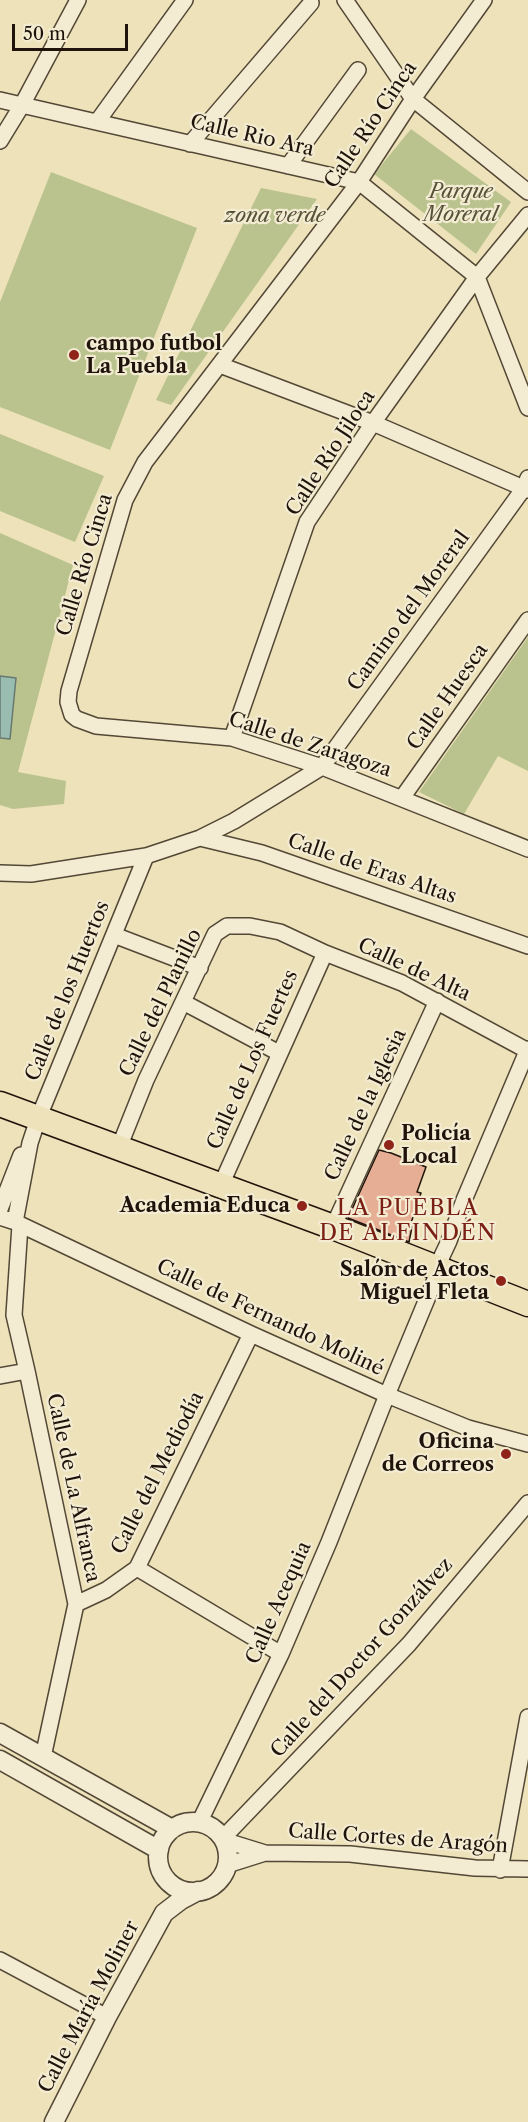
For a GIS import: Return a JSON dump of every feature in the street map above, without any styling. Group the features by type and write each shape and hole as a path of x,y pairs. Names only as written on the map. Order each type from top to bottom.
{"highway":[{"path":"0,1104 333,1227 528,1304"}],"street":[{"path":"0,141 22,105 78,0"},
{"path":"97,122 186,0"},
{"path":"345,0 413,99 528,192"},
{"name":"Calle Río Cinca","path":"72,715 68,702 69,691 125,500 145,462 359,182 413,99 484,0"},
{"path":"190,144 311,3"},
{"path":"288,166 358,70"},
{"name":"Calle Rio Ara","path":"0,100 359,182 477,278"},
{"path":"528,215 477,278 528,408"},
{"name":"Calle Río Jiloca","path":"232,738 308,522 373,423 477,278"},
{"path":"220,365 527,485"},
{"name":"Camino del Moreral","path":"322,767 527,485"},
{"name":"Calle Huesca","path":"402,798 528,620"},
{"name":"Calle de Zaragoza","path":"72,715 85,723 111,728 232,738 322,767 528,849"},
{"path":"0,873 31,874 146,856 200,838 234,821 322,767"},
{"path":"234,821 236,833 244,849"},
{"name":"Calle de Eras Altas","path":"200,838 262,853 528,946"},
{"name":"Calle de los Huertos","path":"12,1222 30,1143 38,1119 146,856"},
{"name":"Calle del Planillo","path":"113,1146 120,1145 146,1080 215,934 228,926 280,932"},
{"name":"Calle de Alta","path":"280,932 402,983 528,1050"},
{"path":"114,935 200,968"},
{"name":"Calle de Los Fuertes","path":"221,1185 324,952"},
{"name":"Calle de la Iglesia","path":"333,1227 437,1001"},
{"path":"183,1002 279,1053"},
{"name":"Calle Acequia","path":"200,1823 281,1654 329,1542 439,1270 442,1256 464,1200 528,1050"},
{"name":"Calle de los Huertos","path":"0,1209 18,1162 30,1143"},
{"name":"Calle de Fernando Moliné","path":"12,1222 387,1395 468,1428 528,1444"},
{"name":"Calle de La Alfranca","path":"12,1222 14,1315 76,1604 43,1757"},
{"name":"Calle del Mediodía","path":"76,1604 106,1590 137,1568 251,1334"},
{"path":"0,1376 27,1371"},
{"name":"Calle del Doctor Gonzálvez","path":"223,1839 409,1644 525,1512"},
{"path":"137,1568 281,1654"},
{"path":"500,1870 528,1717"},
{"path":"0,1733 172,1829"},
{"path":"0,1760 159,1850"},
{"path":"200,1823 209,1826 223,1839 227,1848 227,1865 217,1883 208,1888 198,1891 178,1888 168,1881 162,1872 159,1850 172,1829 181,1825 200,1823"},
{"name":"Calle Cortes de Aragón","path":"223,1839 265,1853 350,1854 454,1867 528,1869"},
{"name":"Calle Cortes de Aragón","path":"227,1865 265,1853"},
{"name":"Calle María Moliner","path":"162,1872 164,1913"},
{"name":"Calle María Moliner","path":"54,2122 164,1913 198,1891"},
{"path":"0,1959 107,2018"}],"green space":[{"name":"Parque Moreral","path":"411,129 511,202 476,254 374,174"},
{"name":"campo futbol La Puebla","path":"51,172 197,228 110,450 0,407 0,302"},
{"name":"zona verde","path":"261,188 317,199 171,405 156,400"},
{"path":"0,434 104,476 75,542 0,511"},
{"path":"0,533 73,565 18,772 66,781 64,804 13,809 0,805"},
{"path":"528,637 528,771 498,756 464,814 419,792"}],"water":[{"path":"0,676 16,678 10,739 0,738"}],"building":[{"path":"379,1150 426,1167 417,1192 421,1193 410,1226 412,1227 409,1242 348,1218"}],"place":[{"name":"campo futbol La Puebla","path":"74,355"},
{"name":"Policía Local","path":"389,1145"},
{"name":"Academia Educa","path":"302,1206"},
{"name":"Salón de Actos Miguel Fleta","path":"501,1281"},
{"name":"Oficina de Correos","path":"506,1454"}],"district":[{"name":"LA PUEBLA DE ALFINDÉN","path":"408,1222"}]}
